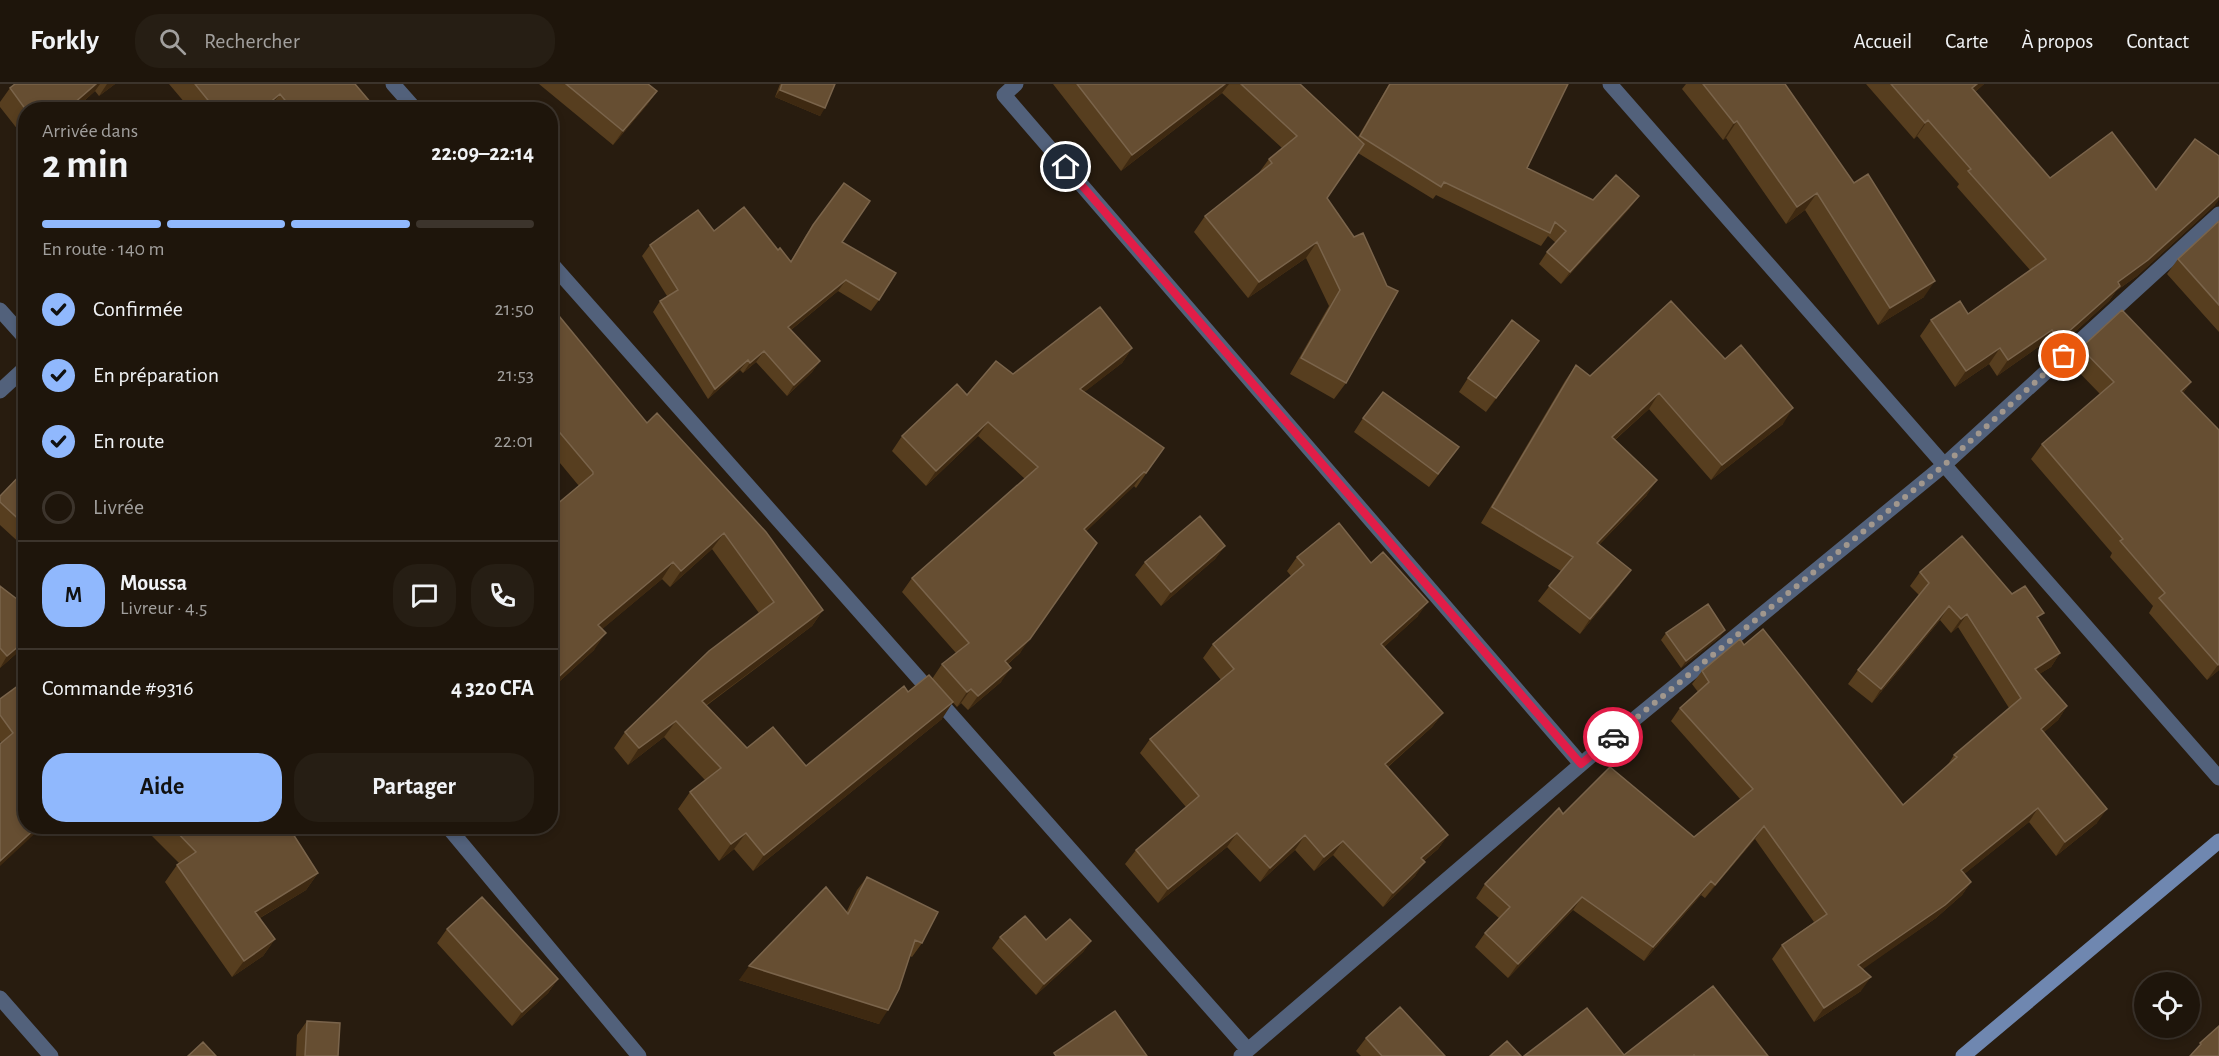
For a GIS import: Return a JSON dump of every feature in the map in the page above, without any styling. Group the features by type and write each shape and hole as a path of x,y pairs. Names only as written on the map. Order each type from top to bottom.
{"street":[{"path":"393,84 409,102"},
{"path":"1016,84 1004,95 1581,764"},
{"path":"1610,84 2219,778"},
{"path":"558,271 1244,1053 1581,764 1943,466 2219,214"},
{"path":"0,310 18,330"},
{"path":"0,391 18,374"},
{"path":"454,834 639,1056"},
{"path":"1963,1056 2219,841"},
{"path":"0,998 51,1056"}],"building":[{"path":"15,84 96,84 75,102 20,102 10,88"},
{"path":"195,84 355,84 370,102 286,102 280,94 270,102 210,102"},
{"path":"566,84 648,84 657,91 623,131"},
{"path":"782,84 835,84 825,108 780,90"},
{"path":"1077,84 1225,84 1132,155"},
{"path":"1241,84 1300,84 1364,144 1327,198 1354,237 1363,233 1387,286 1398,291 1346,383 1301,358 1340,290 1317,242 1259,282 1205,216 1272,163 1269,159 1297,136"},
{"path":"1390,84 1568,84 1527,168 1593,200 1616,175 1639,196 1570,272 1547,252 1566,231 1555,222 1550,233 1444,182 1441,187 1360,136"},
{"path":"1703,84 1785,84 1854,183 1868,174 1935,281 1890,308 1817,193 1797,207 1737,121 1734,123"},
{"path":"1891,84 1977,84 1972,88 2050,178 2112,132 2156,190 2195,139 2219,156 2219,196 2148,260 2118,282 2120,286 2067,333 2065,331 2057,337 2052,330 2008,360 2000,348 1966,371 1931,320 1960,301 1968,314 2046,259 1968,171 1971,169 1928,120 1925,123"},
{"path":"844,183 870,201 842,242 896,273 879,300 846,280 788,327 820,361 794,385 764,351 750,363 748,360 715,389 660,301 678,290 650,245 698,210 714,231 744,207 778,250 780,248 791,262 813,225"},
{"path":"2219,221 2219,305 2178,259"},
{"path":"1671,301 1725,359 1741,345 1793,408 1722,465 1659,393 1612,437 1657,480 1597,543 1631,570 1590,619 1549,586 1573,557 1492,507 1576,365 1590,376"},
{"path":"1100,307 1132,348 1080,389 1164,448 1146,473 1144,472 1084,529 1097,543 1030,639 1005,661 1011,668 978,696 971,689 967,692 942,664 969,643 912,578 1038,467 988,422 936,471 902,436 957,384 967,395 996,361 1013,374"},
{"path":"2122,310 2191,382 2181,391 2219,430 2218,665 2159,598 2165,593 2120,541 2123,539 2042,444 2114,382 2081,348"},
{"path":"558,315 647,423 657,413 766,532 823,610 702,701 747,748 773,727 806,766 904,686 908,692 929,675 953,702 764,855 746,833 731,844 690,792 721,768 676,721 639,748 625,732 709,651 774,602 724,533 681,571 673,562 598,625 606,633 558,677 558,503 593,472 558,430"},
{"path":"1512,320 1539,341 1496,398 1468,378"},
{"path":"1383,392 1459,447 1438,474 1363,418"},
{"path":"18,477 18,519 0,502 0,496"},
{"path":"1200,516 1225,546 1171,592 1145,562"},
{"path":"1339,523 1371,563 1383,552 1428,602 1381,644 1443,713 1385,764 1448,835 1421,858 1425,862 1393,893 1343,841 1324,857 1305,835 1270,868 1237,833 1168,889 1136,850 1199,796 1150,739 1234,669 1213,644 1304,565 1297,557"},
{"path":"1962,536 2012,594 2025,586 2044,613 2037,617 2060,653 2035,669 2067,706 2041,729 2107,809 2065,842 2038,808 1961,870 1971,882 1945,905 1858,965 1871,977 1824,1008 1782,945 1827,914 1764,826 1715,885 1711,881 1653,947 1582,897 1518,964 1485,933 1510,907 1485,884 1559,808 1563,814 1610,767 1694,837 1753,789 1680,708 1709,682 1702,671 1740,639 1744,645 1763,629 1903,805 1957,757 1954,755 2021,698 1967,614 1961,619 1949,606 1881,689 1858,670 1929,583 1920,572"},
{"path":"0,586 18,600 18,647 7,656 0,648"},
{"path":"1708,604 1725,630 1686,661 1666,633"},
{"path":"18,686 18,834 29,834 0,861 0,744 13,733 0,715 0,699"},
{"path":"179,834 293,834 318,873 255,912 275,939 244,961 177,865 196,852"},
{"path":"867,877 938,912 922,943 915,940 899,989 888,1010 749,966 826,887 848,914"},
{"path":"482,897 558,979 522,1012 447,929"},
{"path":"1025,916 1046,940 1070,919 1091,941 1044,984 1000,937"},
{"path":"1713,986 1768,1056 1524,1056 1587,1008 1624,1055"},
{"path":"1400,1007 1445,1056 1382,1056 1366,1038"},
{"path":"1115,1011 1147,1056 1056,1056 1054,1053"},
{"path":"307,1021 340,1023 338,1056 305,1056"},
{"path":"2219,1026 2219,1056 2190,1056 2200,1043"},
{"path":"1507,1041 1521,1056 1490,1056"},
{"path":"203,1042 216,1056 188,1056"}],"way so far":[{"path":"1613,737 1943,466 2064,356"}],"route":[{"path":"1066,167 1581,764 1613,737"}]}
